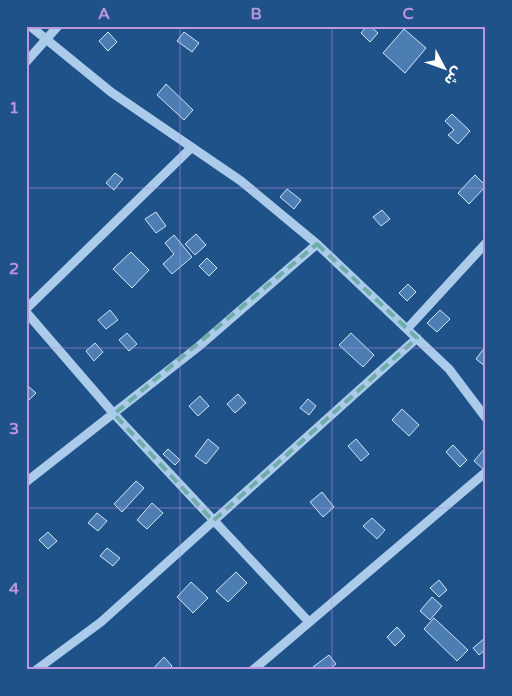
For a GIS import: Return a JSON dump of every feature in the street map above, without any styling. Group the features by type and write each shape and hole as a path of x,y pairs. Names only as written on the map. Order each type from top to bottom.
{"street":[{"path":"30,26 111,92 241,181 318,244 449,369 486,418"},
{"path":"26,62 58,26"},
{"path":"191,148 26,310 114,414 309,622"},
{"path":"407,329 486,243"},
{"path":"26,482 198,347 318,244"},
{"path":"36,670 101,622 417,338"},
{"path":"253,670 486,472"}],"highlighted area":[{"path":"317,244 417,338 213,521 114,414"}],"building":[{"path":"367,26 370,26 378,33 370,42 361,33"},
{"path":"404,29 426,48 405,73 383,53"},
{"path":"108,32 117,42 108,51 99,41"},
{"path":"184,32 199,43 192,52 177,41"},
{"path":"166,84 193,110 184,120 157,95"},
{"path":"452,114 470,131 458,144 448,135 454,130 445,121"},
{"path":"115,173 123,179 114,190 106,183"},
{"path":"475,175 486,186 469,204 458,193"},
{"path":"287,189 301,200 294,209 280,197"},
{"path":"382,210 390,219 381,226 373,217"},
{"path":"156,212 166,226 156,233 145,219"},
{"path":"196,234 206,245 195,255 185,244"},
{"path":"174,235 192,257 172,274 163,264 174,254 165,243"},
{"path":"131,252 149,270 132,288 113,269"},
{"path":"207,258 217,268 209,276 199,266"},
{"path":"408,284 416,292 407,301 399,293"},
{"path":"110,310 118,320 106,329 98,320"},
{"path":"440,310 450,319 437,332 427,323"},
{"path":"127,333 137,344 129,351 119,340"},
{"path":"351,333 374,355 363,367 339,345"},
{"path":"95,343 103,352 94,361 86,351"},
{"path":"486,348 486,367 476,359"},
{"path":"29,387 36,393 26,403 26,389"},
{"path":"238,394 246,403 235,413 227,404"},
{"path":"200,396 209,406 198,416 189,406"},
{"path":"308,399 316,406 309,415 300,408"},
{"path":"402,409 419,425 409,436 392,420"},
{"path":"208,439 219,448 206,464 195,456"},
{"path":"356,439 369,454 361,461 348,446"},
{"path":"453,445 467,460 460,467 446,452"},
{"path":"486,447 486,465 483,469 474,461"},
{"path":"168,449 180,460 175,465 163,454"},
{"path":"136,481 144,488 122,512 114,504"},
{"path":"322,492 334,507 323,517 310,502"},
{"path":"152,503 163,513 147,529 137,520"},
{"path":"97,513 107,521 98,531 88,523"},
{"path":"372,518 385,530 377,539 363,526"},
{"path":"48,532 57,541 48,549 39,540"},
{"path":"107,548 120,558 113,566 100,556"},
{"path":"236,572 247,583 228,602 216,591"},
{"path":"439,580 447,590 439,597 430,588"},
{"path":"191,582 208,598 193,613 177,597"},
{"path":"432,597 442,606 430,620 420,611"},
{"path":"434,618 468,650 457,661 424,629"},
{"path":"397,627 405,636 395,646 387,637"},
{"path":"486,637 486,649 479,655 473,648"},
{"path":"329,655 336,664 329,670 316,670 313,667"},
{"path":"164,657 172,666 168,670 152,670"}]}
